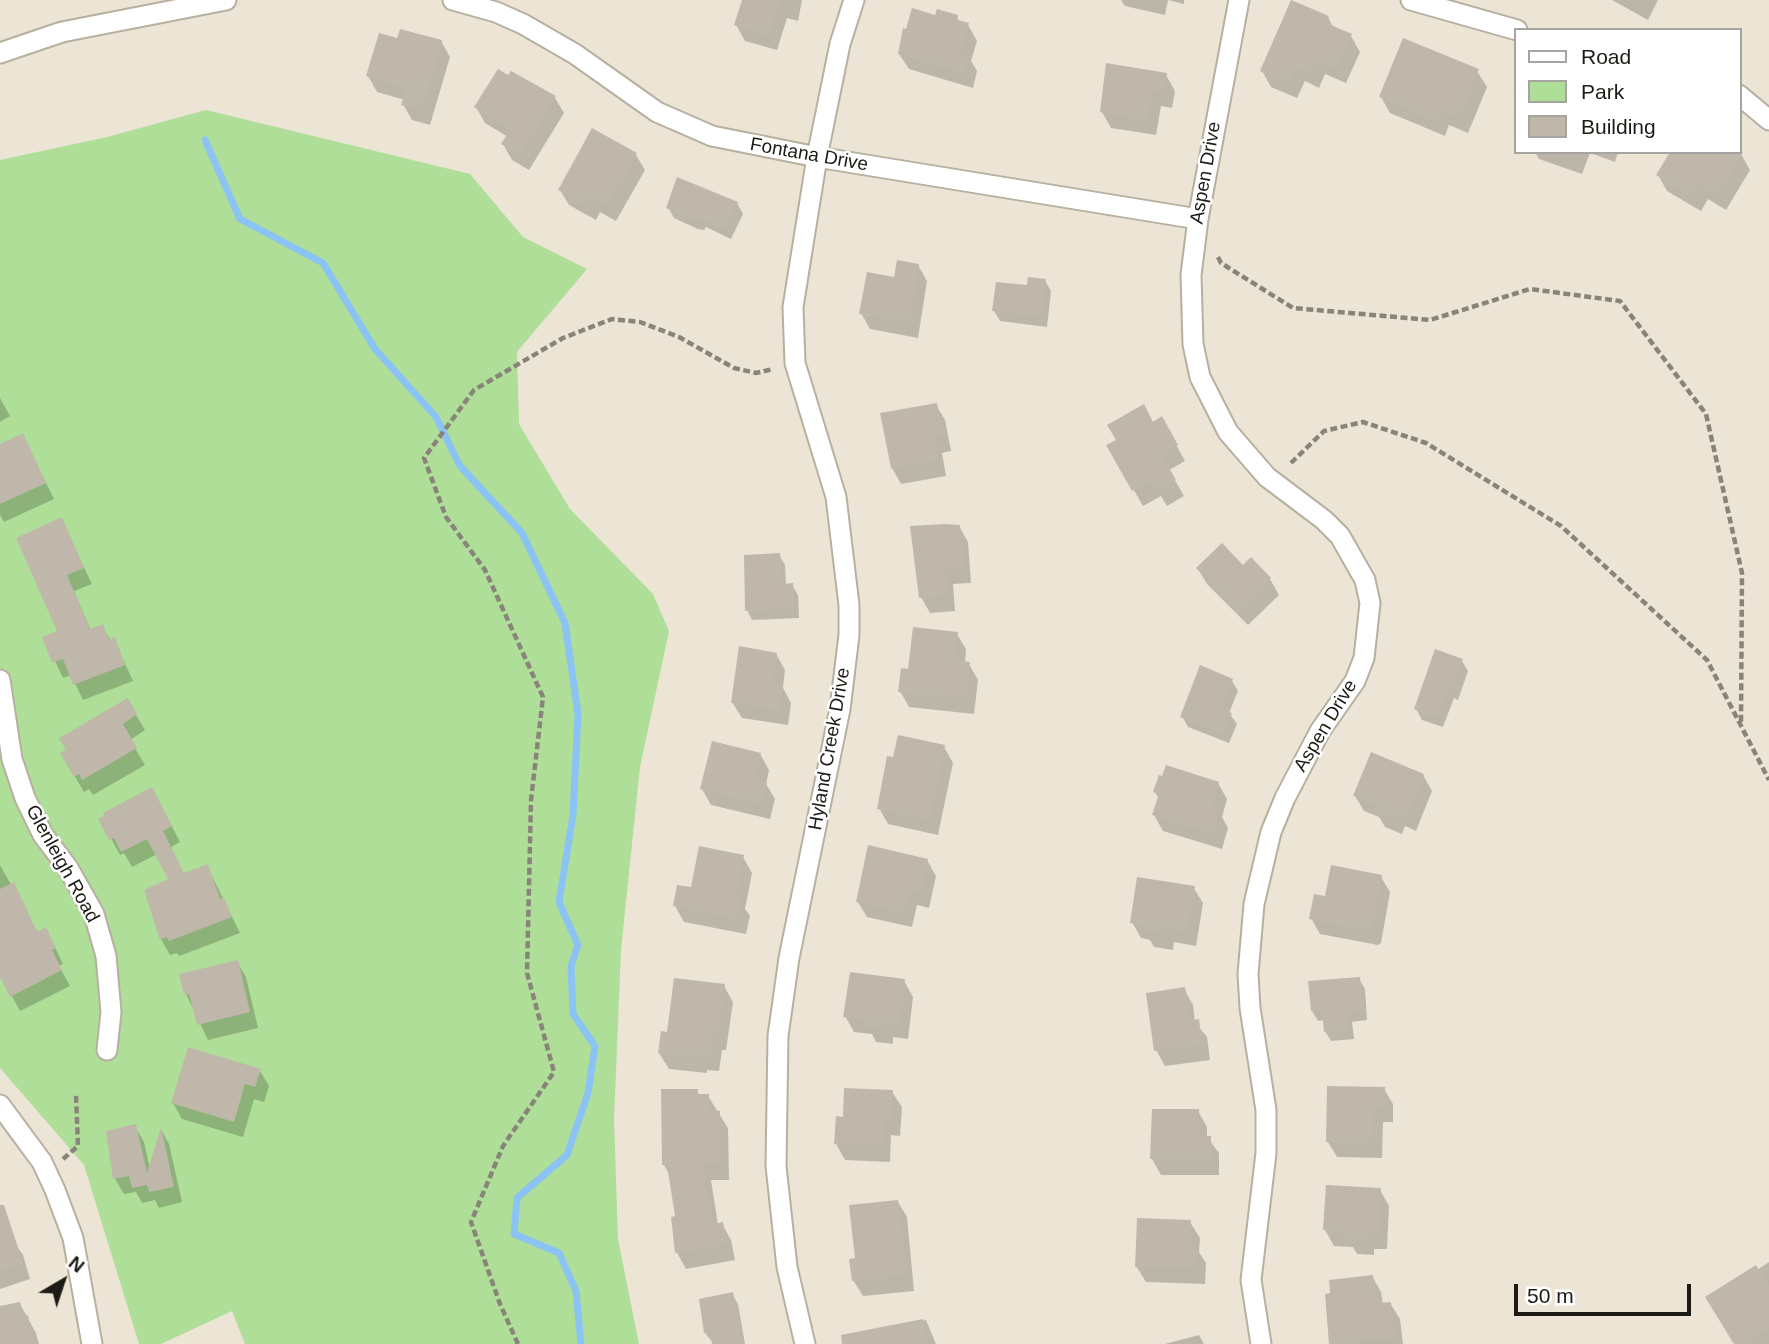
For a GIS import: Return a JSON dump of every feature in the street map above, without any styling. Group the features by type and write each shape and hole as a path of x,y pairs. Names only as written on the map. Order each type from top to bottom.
{"street":[{"path":"0,53 62,33 226,0"},
{"name":"Fontana Drive","path":"453,0 477,3 550,38 627,93 684,125 735,142 1198,219"},
{"name":"Hyland Creek Drive","path":"805,1344 787,1267 776,1166 778,1036 789,958 840,709 849,635 846,565 836,497 801,390 792,337 793,307 817,157 840,44 854,0"},
{"name":"Aspen Drive","path":"1239,0 1198,219 1189,310 1200,377 1228,432 1253,463 1340,536 1365,580 1370,603 1364,658 1355,681 1301,763 1285,798 1271,832 1254,904 1248,974 1250,1008 1266,1110 1266,1153 1251,1280 1261,1344"},
{"path":"1411,0 1514,29"},
{"path":"1741,97 1769,120"},
{"name":"Glenleigh Road","path":"0,680 12,760 25,798 43,835 68,868 94,914 106,956 111,1012 107,1050"},
{"path":"0,1105 35,1152 55,1190 73,1238 92,1344"}],"path":[{"path":"1218,257 1222,263 1293,308 1430,320 1530,289 1620,301 1706,414 1742,573 1741,725"},
{"path":"518,1344 500,1304 471,1222 503,1146 554,1072 527,973 531,800 543,697 485,570 446,517 424,458 474,390 563,338 612,319 640,323 679,337 734,368 756,373 773,369"},
{"path":"1290,463 1324,431 1363,422 1426,443 1561,526 1707,660 1769,780"},
{"path":"66,1158 79,1142 76,1095"}],"green space":[{"path":"206,110 470,174 523,237 587,269 517,352 519,424 570,509 653,594 669,631 640,767 621,950 614,1119 618,1239 639,1344 245,1344 232,1311 161,1344 139,1344 84,1165 0,1068 0,160 107,137"}],"building":[{"path":"742,0 779,0 769,35 734,25"},
{"path":"1291,0 1329,16 1326,23 1352,34 1337,68 1316,59 1310,73 1296,67 1288,83 1260,71"},
{"path":"912,8 935,15 937,9 958,15 957,20 969,23 961,52 969,54 964,73 898,54 903,28 906,29"},
{"path":"400,29 442,40 421,110 401,105 406,88 366,76 379,33 397,38"},
{"path":"1403,38 1479,69 1459,118 1440,110 1436,121 1379,97"},
{"path":"1106,63 1167,73 1164,93 1152,91 1147,120 1100,112"},
{"path":"498,69 508,75 511,71 556,96 519,155 501,144 510,130 474,107"},
{"path":"592,128 637,153 607,206 591,197 586,205 558,190"},
{"path":"1743,152 1716,195 1699,184 1691,196 1656,175 1669,154"},
{"path":"677,177 738,202 725,229 700,217 699,221 690,219 666,208"},
{"path":"897,260 919,264 909,322 859,314 867,272 894,277"},
{"path":"1028,277 1046,279 1042,317 992,311 996,282 1027,285"},
{"path":"937,403 943,436 934,437 938,460 891,468 880,413"},
{"path":"1144,404 1153,422 1162,416 1178,445 1161,454 1176,480 1156,491 1150,481 1132,491 1106,445 1116,440 1107,425"},
{"path":"23,433 46,483 0,504 0,444"},
{"path":"62,517 84,568 67,575 90,629 103,624 109,640 115,637 125,665 73,685 63,659 52,663 42,637 57,631 16,538"},
{"path":"960,525 963,568 945,569 947,596 919,598 910,526"},
{"path":"1222,543 1243,565 1251,557 1271,578 1238,611 1196,568"},
{"path":"780,553 782,584 793,583 794,608 745,611 744,555"},
{"path":"913,627 958,632 955,660 970,662 966,698 898,692 901,668 908,669"},
{"path":"739,646 777,653 772,684 783,686 779,710 731,703"},
{"path":"1435,649 1463,659 1452,690 1448,689 1438,718 1414,709"},
{"path":"1200,665 1233,679 1221,709 1232,713 1223,734 1180,717"},
{"path":"128,698 137,714 123,724 137,748 82,780 79,774 74,777 60,753 66,750 59,738"},
{"path":"898,735 945,745 929,820 877,809 887,756 893,757"},
{"path":"712,741 761,753 755,779 767,782 762,804 700,789"},
{"path":"1371,752 1424,774 1407,816 1396,812 1393,819 1374,812 1377,805 1353,796"},
{"path":"1166,765 1219,782 1212,808 1221,810 1213,834 1152,815 1159,794 1153,792"},
{"path":"152,787 172,826 163,831 184,873 208,864 220,899 224,897 232,917 169,941 167,937 160,940 144,890 168,879 147,839 121,852 114,838 109,840 98,819 104,816 103,813"},
{"path":"868,845 928,859 921,893 909,890 904,912 856,902"},
{"path":"699,846 744,855 736,898 741,899 737,919 673,906 677,885 691,887"},
{"path":"1331,865 1382,875 1372,927 1369,930 1309,919 1314,894 1325,896"},
{"path":"1137,877 1195,886 1187,931 1166,927 1165,934 1143,931 1144,925 1130,923"},
{"path":"14,882 37,932 46,927 56,948 52,950 62,970 10,997 0,977 0,889"},
{"path":"238,960 250,1012 197,1025 189,994 184,995 179,974"},
{"path":"850,972 905,979 899,1024 885,1022 885,1029 865,1026 866,1020 843,1017"},
{"path":"1360,977 1363,1010 1347,1012 1349,1029 1324,1032 1322,1010 1311,1011 1308,981"},
{"path":"674,978 725,984 718,1035 713,1034 710,1056 699,1055 698,1058 658,1053 661,1031 667,1032"},
{"path":"1185,987 1190,1021 1199,1019 1202,1044 1154,1051 1146,993"},
{"path":"188,1047 261,1069 255,1087 245,1084 234,1122 171,1103"},
{"path":"1327,1086 1385,1087 1385,1107 1374,1107 1374,1142 1326,1142"},
{"path":"844,1088 893,1090 892,1121 883,1120 882,1146 834,1144 836,1116 843,1117"},
{"path":"661,1089 698,1089 698,1094 709,1094 709,1111 720,1111 720,1165 703,1165 713,1224 723,1222 727,1244 675,1253 671,1217 675,1216 667,1165 662,1165"},
{"path":"1152,1109 1199,1109 1199,1136 1211,1136 1211,1159 1150,1159"},
{"path":"136,1124 147,1173 161,1127 174,1187 149,1192 147,1185 132,1188 129,1176 113,1179 106,1131"},
{"path":"1326,1185 1381,1188 1379,1234 1366,1233 1366,1240 1346,1239 1347,1232 1323,1230"},
{"path":"898,1200 906,1275 852,1281 849,1259 855,1258 849,1205"},
{"path":"0,1205 4,1205 23,1263 0,1270"},
{"path":"1137,1218 1191,1220 1190,1246 1197,1246 1196,1269 1135,1267"},
{"path":"1756,1265 1769,1286 1769,1329 1745,1344 1734,1344 1705,1297"},
{"path":"1373,1275 1377,1303 1391,1302 1394,1338 1329,1344 1325,1294 1330,1293 1329,1280"},
{"path":"733,1292 742,1344 712,1344 710,1332 704,1333 699,1299"},
{"path":"20,1302 24,1316 28,1315 34,1344 0,1344 0,1306"},
{"path":"923,1319 927,1344 842,1344 841,1335"}],"waterway":[{"path":"205,140 240,219 323,263 375,349 436,417 460,466 522,533 565,623 578,714 573,815 559,902 578,945 571,966 573,1014 595,1046 588,1093 567,1155 517,1198 514,1234 559,1253 576,1291 581,1344"}]}
